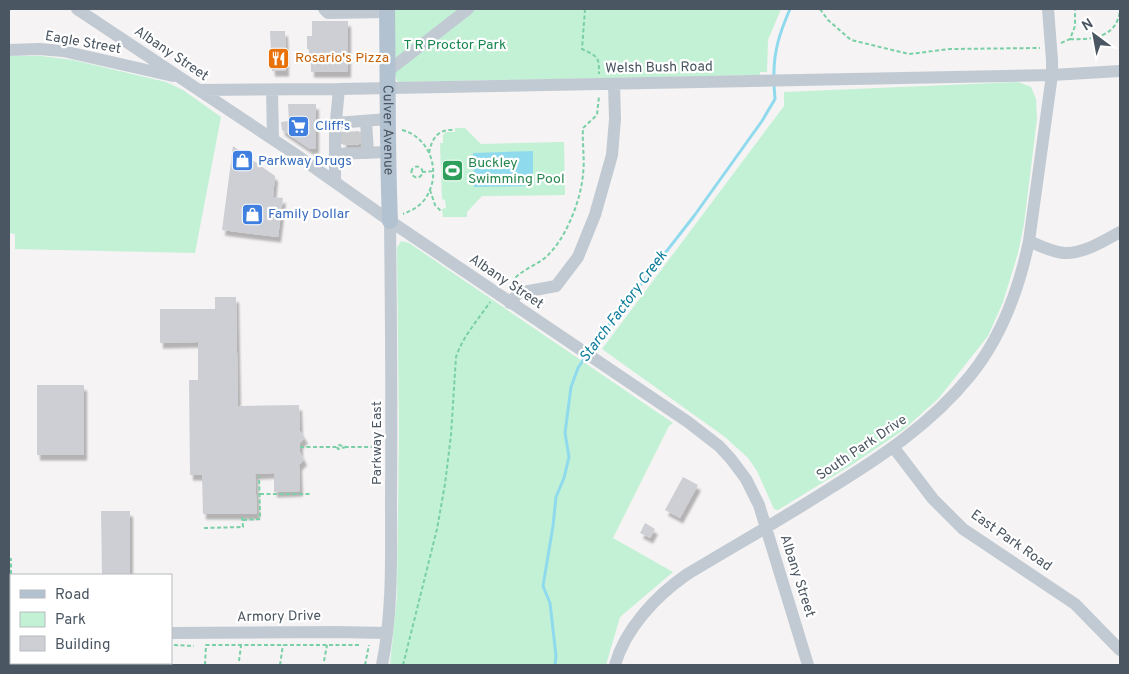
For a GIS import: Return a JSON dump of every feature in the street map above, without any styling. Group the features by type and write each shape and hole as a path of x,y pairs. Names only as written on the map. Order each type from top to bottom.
{"main road":[{"name":"Culver Avenue","path":"387,10 389,88 394,124 387,152 395,218"}],"street":[{"name":"Albany Street","path":"77,9 335,182 395,218 688,422 718,446 731,459 746,479 759,505 808,665"},
{"path":"324,9 328,13 387,10"},
{"path":"388,71 468,9"},
{"name":"South Park Drive","path":"615,665 629,634 647,611 673,584 894,448 949,399 971,375 1006,316 1029,242 1052,75 1048,9"},
{"name":"Eagle Street","path":"9,50 39,49 63,51 181,78"},
{"name":"Welsh Bush Road","path":"199,90 339,90 1052,75 1120,71"},
{"path":"509,296 556,286 578,257 595,215 612,155 615,119 614,84"},
{"path":"272,90 272,139"},
{"path":"335,182 351,138 339,90"},
{"path":"351,138 394,124"},
{"path":"351,138 387,152"},
{"name":"Parkway East","path":"382,665 387,633 390,583 395,218"},
{"path":"1029,242 1064,253 1076,252 1120,232"},
{"name":"East Park Road","path":"894,448 933,499 963,528 1075,604 1120,650"},
{"name":"Armory Drive","path":"172,633 387,633"}],"path":[{"path":"585,9 582,49 596,55 599,60 599,78"},
{"path":"820,9 828,20 851,40 909,54 950,49 980,50 1051,47 1070,39 1086,40 1109,32 1116,26 1120,19 1120,9"},
{"path":"1070,39 1075,26 1075,9"},
{"path":"509,296 508,286 521,272 546,256 568,226 578,203 584,172 583,128 597,115 599,91"},
{"path":"394,124 417,138 429,153 434,171 430,190 420,205 395,218"},
{"path":"429,153 433,138 438,133 444,130 454,130"},
{"path":"422,172 421,168 416,166 411,172 416,177 421,175 422,172 434,171"},
{"path":"430,190 435,205 441,211"},
{"path":"403,665 437,529 451,435 456,357 468,332 492,300"},
{"path":"300,447 336,447 343,445 346,447 382,447"},
{"path":"204,528 243,527 243,519 260,519 259,476"},
{"path":"260,494 310,494"},
{"path":"9,559 11,559 11,574"},
{"path":"9,607 10,598"},
{"path":"172,645 194,646"},
{"path":"205,665 206,645 360,645"},
{"path":"238,661 241,645"},
{"path":"280,665 283,645"},
{"path":"324,661 326,645"},
{"path":"365,665 369,645"}],"green space":[{"name":"T R Proctor Park","path":"394,9 781,9 768,40 767,72 760,72 760,75 400,82 397,81 395,75"},
{"path":"9,56 41,56 73,60 166,82 183,90 221,117 195,253 15,249 15,234 9,233"},
{"path":"1018,82 1031,87 1036,99 1037,119 1024,224 1018,253 1003,302 988,336 938,399 902,431 853,464 778,510 774,509 757,471 748,458 725,437 602,349 784,106 784,92"},
{"path":"455,128 465,128 481,144 564,142 565,195 482,196 467,212 467,217 443,217 442,209 446,208 445,200 442,199 440,143 443,143 443,135 446,132 455,132"},
{"path":"401,241 409,243 673,423 669,426 613,538 673,572 620,617 606,665 390,665 397,595 399,432 397,248"}],"water":[{"path":"533,151 533,186 474,187 473,153"}],"building":[{"path":"312,21 348,21 348,72 311,72 307,36 312,36"},
{"name":"Rosario's Pizza","path":"270,31 285,31 286,71 272,71"},
{"name":"Cliff's","path":"288,104 316,104 316,148 310,149 282,130 281,122 289,121"},
{"path":"359,131 359,145 343,145 343,132"},
{"path":"233,146 275,176 273,197 283,198 278,237 222,230"},
{"path":"215,297 236,297 238,406 299,405 300,431 305,438 300,443 300,452 304,460 299,465 300,491 274,492 274,473 255,474 257,514 203,514 202,475 190,475 189,380 198,380 198,342 160,343 160,309 215,309"},
{"path":"37,385 84,385 84,455 37,455"},
{"path":"683,477 698,485 680,518 665,510"},
{"path":"101,511 130,511 130,574 102,574"},
{"path":"645,523 655,529 650,538 640,533"}],"waterway":[{"name":"Starch Factory Creek","path":"774,79 778,42 790,9"},
{"name":"Starch Factory Creek","path":"588,352 694,216 762,121 775,99 774,85"},
{"name":"Starch Factory Creek","path":"555,665 556,656 550,603 543,586 556,497 564,478 569,457 565,433 571,387 578,368 585,357"}],"tunnel":[{"path":"346,132 346,145"},
{"path":"357,132 357,145"}],"place":[{"name":"Rosario's Pizza","path":"279,58"},
{"name":"Cliff's","path":"299,126"},
{"name":"Parkway Drugs","path":"242,161"},
{"name":"Buckley Swimming Pool","path":"452,171"},
{"name":"Family Dollar","path":"252,214"}]}
